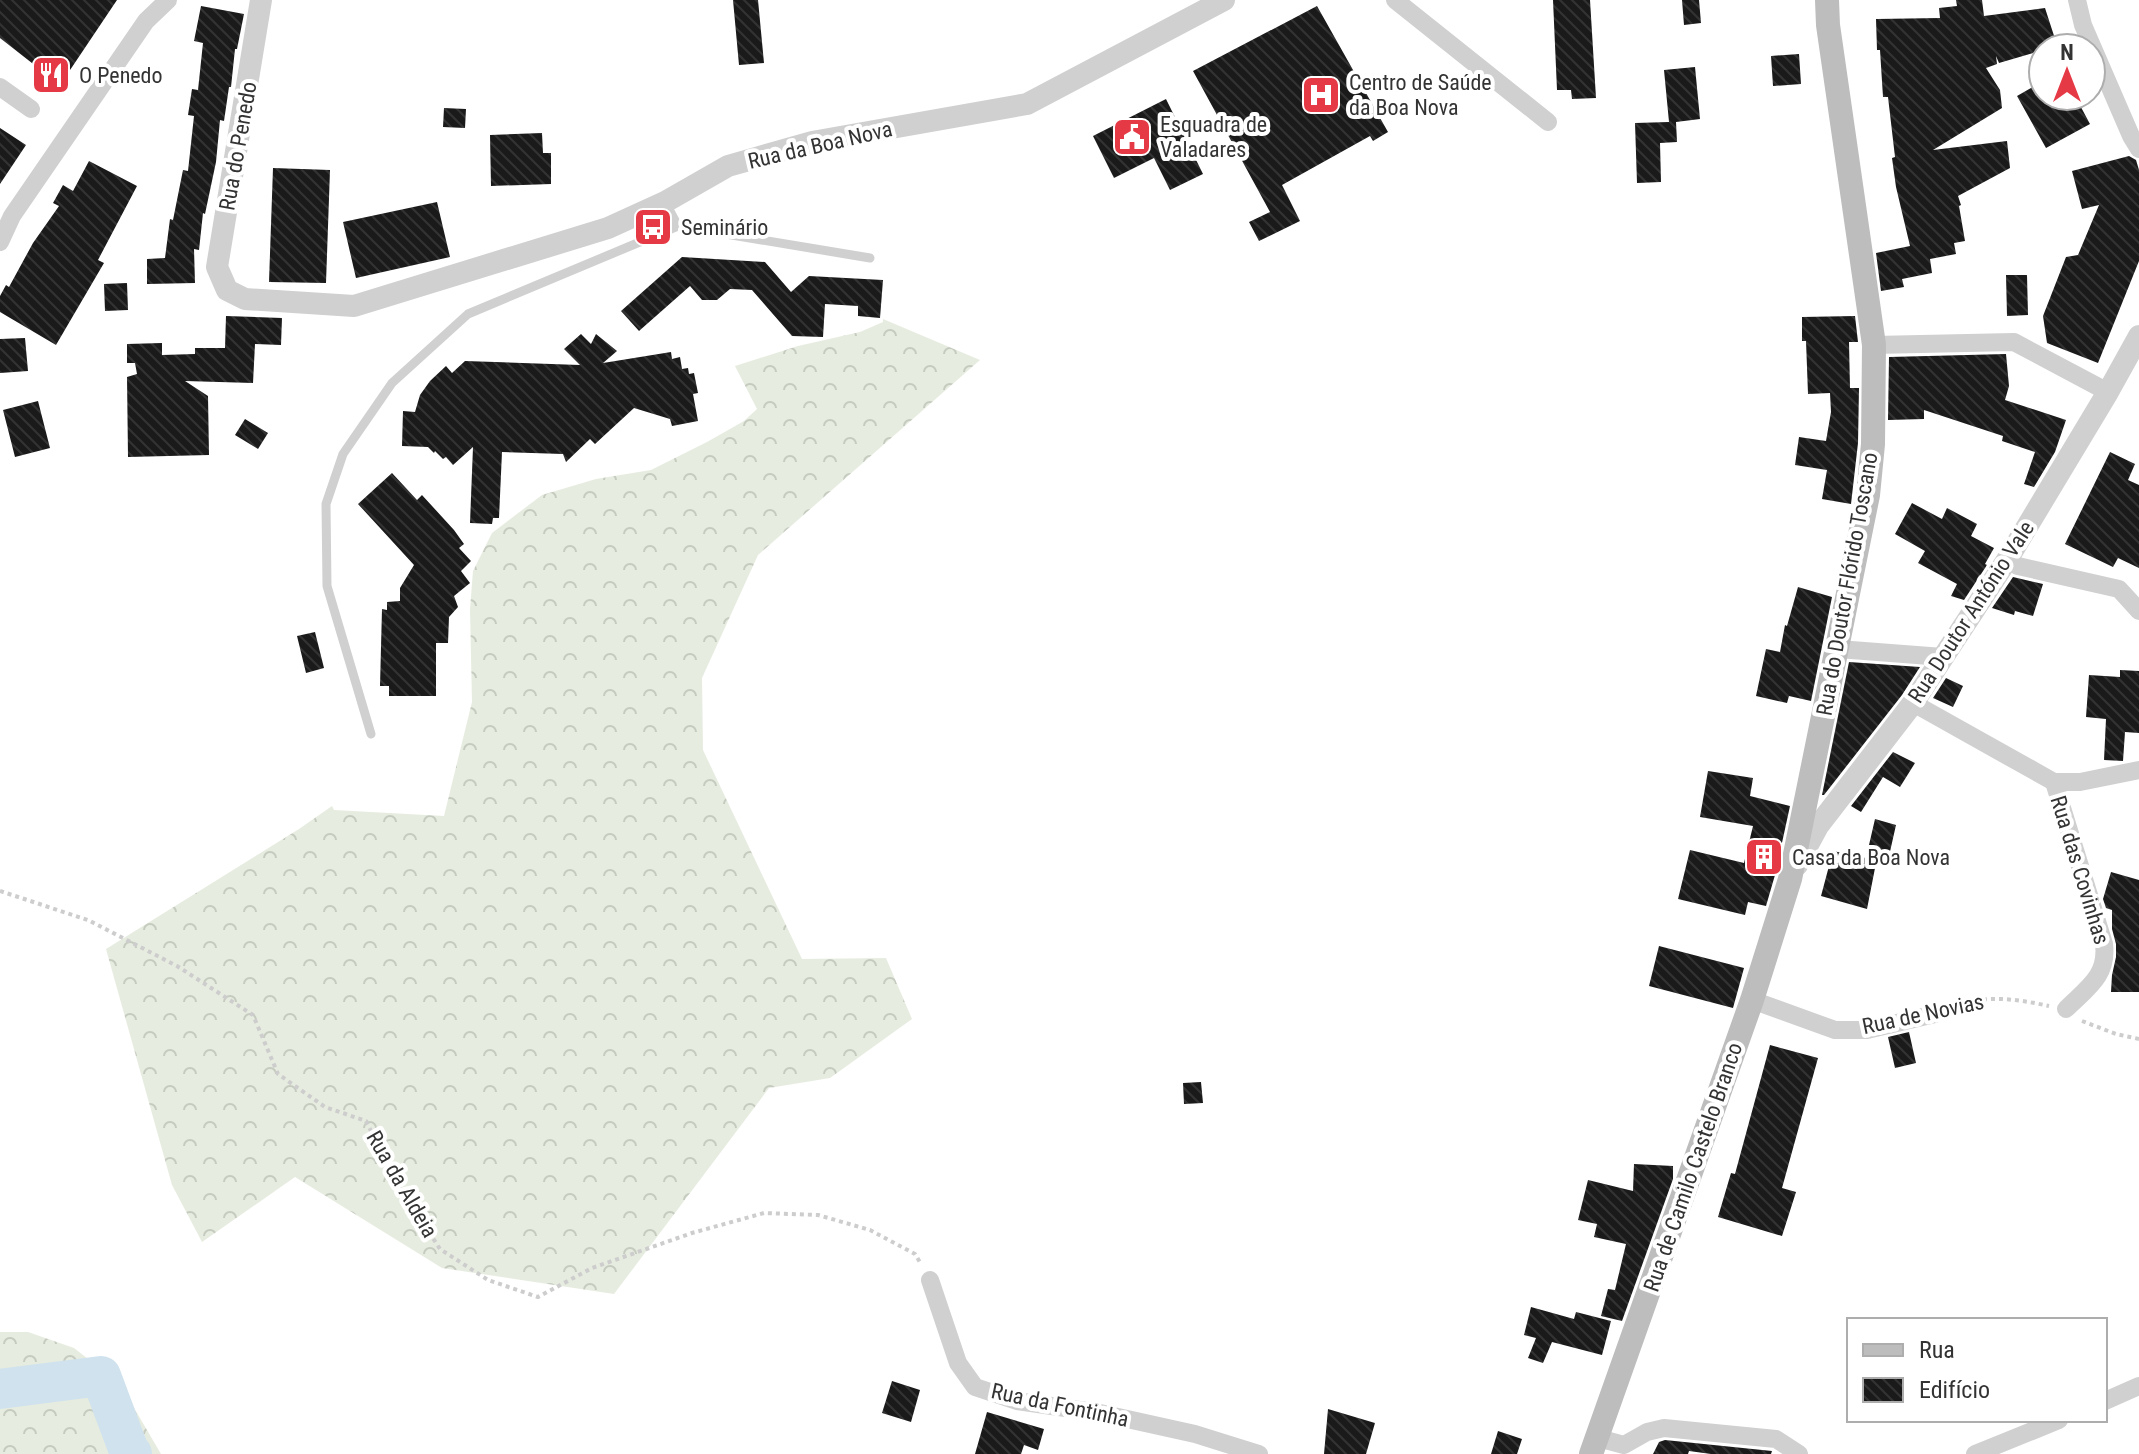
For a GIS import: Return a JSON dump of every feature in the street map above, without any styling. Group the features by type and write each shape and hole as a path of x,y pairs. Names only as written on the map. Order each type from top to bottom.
{"main road":[{"name":"Rua do Doutor Flórido Toscano","path":"1790,879 1838,649 1869,482 1873,444 1874,345 1827,0"},
{"name":"Rua de Camilo Castelo Branco","path":"1595,1446 1752,1000 1790,879"}],"street":[{"path":"0,242 12,216 146,21 168,0"},
{"name":"Rua do Penedo","path":"227,290 217,267 261,0"},
{"name":"Rua da Boa Nova","path":"227,290 245,299 354,306 608,228 665,202 728,166 812,142 1027,104 1224,0"},
{"path":"1395,0 1548,122"},
{"path":"2077,0 2083,25 2139,149"},
{"path":"0,87 31,109"},
{"name":"Rua Doutor António Vale","path":"1790,879 1818,826 1913,703 2007,560 2139,336"},
{"path":"1874,345 2014,342 2108,392"},
{"path":"2007,560 2018,566 2119,589 2139,611"},
{"path":"1838,649 1943,657"},
{"name":"Rua das Covinhas","path":"1913,703 2054,782 2104,944 2106,960 2099,975 2066,1009"},
{"path":"2054,782 2080,782 2139,770"},
{"name":"Rua de Novias","path":"1752,1000 1835,1030 1867,1030 1935,1014"},
{"name":"Rua da Fontinha","path":"930,1280 958,1363 975,1387 1017,1401 1100,1413 1195,1434 1259,1454"},
{"path":"2107,1400 2139,1386"},
{"path":"1975,1454 2054,1422"},
{"path":"1595,1446 1624,1445 1647,1432 1664,1428 1776,1439 1799,1454"}],"lane":[{"path":"665,202 678,226"},
{"path":"371,734 327,586 326,504 343,454 392,383 468,314 678,226 870,258"}],"path":[{"name":"Rua da Aldeia","path":"0,891 88,920 177,966 253,1015 278,1074 325,1107 366,1121 397,1183 440,1249 488,1280 538,1297 592,1268 692,1233 764,1213 818,1215 870,1230 915,1254 930,1280"},
{"name":"Rua de Novias","path":"1935,1014 1964,1002 2021,1000 2066,1009 2098,1029 2139,1039"}],"green space":[{"path":"883,319 980,360 758,555 702,678 703,750 802,959 886,958 912,1019 830,1078 769,1088 614,1294 442,1268 295,1177 202,1242 172,1185 106,949 332,806 334,810 444,816 472,702 470,609 473,571 492,533 542,495 596,479 651,470 744,421 757,409 735,366 798,346 860,332 883,322"},
{"path":"0,1332 28,1332 74,1348 120,1384 161,1454 0,1454"}],"building":[{"path":"0,0 117,0 60,85 0,38"},
{"path":"733,0 758,0 764,63 739,65"},
{"path":"1553,0 1590,0 1596,98 1572,99 1571,90 1557,90"},
{"path":"1682,0 1699,0 1701,23 1684,25"},
{"path":"1956,0 1982,0 1984,16 2045,8 2053,32 2027,32 2027,55 1999,63 1996,56 1997,64 1986,68 2000,90 2002,108 1933,150 2007,141 2010,168 1958,196 1965,241 1954,243 1956,254 1930,259 1932,273 1902,279 1904,287 1881,291 1876,253 1910,246 1896,187 1888,97 1883,97 1876,19 1940,18 1939,8 1957,6"},
{"path":"201,6 244,14 235,49 224,121 220,120 216,162 203,213 199,250 194,249 195,283 147,284 147,259 165,258 170,219 173,220 183,170 188,171 194,116 188,115 192,89 198,90 203,43 194,41"},
{"path":"1317,6 1388,132 1373,141 1370,136 1282,185 1300,221 1259,241 1249,222 1270,212 1193,71"},
{"path":"1799,54 1801,84 1773,86 1771,56"},
{"path":"1695,67 1700,119 1676,122 1677,142 1660,143 1661,182 1637,183 1635,123 1669,122 1664,70"},
{"path":"2027,90 2027,112 2084,112 2090,124 2046,148 2017,96"},
{"path":"1166,99 1203,174 1170,190 1154,158 1114,178 1093,136"},
{"path":"444,108 466,109 465,128 443,127"},
{"path":"0,128 26,145 0,184"},
{"path":"542,133 543,153 551,153 551,184 491,186 490,135"},
{"path":"2129,156 2136,160 2139,170 2139,261 2098,363 2047,343 2043,316 2066,257 2078,255 2099,205 2082,209 2072,171"},
{"path":"89,161 137,186 98,260 104,263 56,345 0,312 0,296 6,285 9,287 33,243 59,206 53,203 63,185 73,191"},
{"path":"273,168 330,170 326,283 269,282"},
{"path":"437,202 450,257 356,278 343,222"},
{"path":"682,257 765,262 791,292 809,276 883,280 880,318 858,316 858,306 825,304 823,337 792,336 752,290 730,289 717,300 702,300 690,286 639,331 621,311"},
{"path":"2006,275 2027,275 2028,315 2007,316"},
{"path":"127,283 128,310 105,311 104,284"},
{"path":"226,316 282,318 281,345 255,344 253,383 185,381 208,396 209,455 128,457 127,377 137,374 135,363 127,363 127,344 162,343 162,355 195,354 195,348 225,348"},
{"path":"1855,316 1858,342 1849,342 1850,388 1859,388 1858,443 1851,504 1822,499 1827,470 1795,465 1799,437 1826,441 1831,412 1830,393 1808,394 1802,317"},
{"path":"581,334 591,344 596,334 617,351 603,363 671,352 672,359 680,357 682,369 688,368 689,374 694,373 698,393 693,394 698,421 672,426 670,419 634,408 595,444 590,439 566,462 563,454 502,452 499,518 493,518 492,524 470,523 473,447 453,465 446,457 443,459 428,447 402,446 403,411 415,412 420,395 430,381 446,366 452,373 465,361 580,365 564,349"},
{"path":"25,338 28,371 0,373 0,339"},
{"path":"2006,354 2009,386 2005,400 2066,420 2055,452 2034,487 2024,484 2035,452 2002,441 2003,436 1924,410 1924,419 1888,420 1889,357"},
{"path":"38,401 50,448 15,457 3,410"},
{"path":"245,419 268,433 258,449 235,435"},
{"path":"2110,452 2135,464 2128,480 2139,485 2139,568 2118,558 2113,567 2065,544"},
{"path":"392,473 417,500 422,495 454,530 464,544 459,548 471,561 461,571 470,583 454,596 458,607 449,617 448,643 436,643 436,696 389,696 389,686 380,686 382,609 387,610 387,602 400,601 400,588 414,565 358,504"},
{"path":"1912,503 1942,519 1947,508 1977,524 1971,536 1994,548 1987,565 1964,600 1951,596 1957,584 1918,563 1925,551 1895,534"},
{"path":"2013,577 2043,584 2033,616 2015,611 2014,615 1992,608"},
{"path":"1798,587 1832,597 1811,701 1789,696 1787,703 1756,696 1766,649 1780,652"},
{"path":"315,632 324,668 306,673 297,636"},
{"path":"1849,662 1920,667 1902,695 1822,795"},
{"path":"2120,670 2139,671 2139,733 2125,732 2123,761 2104,760 2106,719 2086,717 2089,675 2120,677"},
{"path":"1946,678 1963,686 1953,707 1933,698"},
{"path":"1893,752 1915,763 1900,787 1883,777 1861,812 1851,806"},
{"name":"Casa da Boa Nova","path":"1708,771 1753,778 1750,796 1790,806 1766,906 1748,902 1745,915 1678,899 1690,850 1744,863 1753,826 1700,817"},
{"path":"1875,819 1896,825 1887,865 1876,863 1867,909 1821,896 1833,851 1866,858"},
{"path":"2111,872 2139,880 2139,992 2111,992 2116,944 2112,910 2106,908 2103,899"},
{"path":"1659,946 1744,968 1733,1008 1649,986"},
{"path":"1909,1032 1916,1063 1895,1068 1888,1037"},
{"path":"1770,1045 1818,1058 1782,1188 1796,1192 1782,1236 1718,1217 1731,1173 1735,1174"},
{"path":"1201,1082 1203,1103 1184,1104 1183,1083"},
{"path":"1634,1164 1673,1166 1673,1179 1622,1321 1601,1316 1608,1289 1615,1290 1626,1244 1594,1237 1597,1224 1578,1220 1588,1180 1633,1191"},
{"path":"1531,1307 1574,1319 1576,1312 1611,1321 1602,1355 1552,1342 1543,1363 1528,1358 1536,1338 1524,1335"},
{"path":"892,1381 920,1390 911,1422 882,1413"},
{"path":"1328,1409 1375,1423 1366,1454 1324,1454"},
{"path":"987,1412 1044,1429 1038,1450 1024,1445 1021,1454 975,1454"},
{"path":"1498,1431 1522,1439 1517,1454 1491,1454"},
{"path":"1665,1440 1772,1451 1771,1454 1689,1451 1688,1454 1653,1454 1659,1442"}],"waterway":[{"path":"0,1389 101,1376 132,1454"}],"place":[{"name":"O Penedo","path":"51,75"},
{"name":"Centro de Saúde da Boa Nova","path":"1321,95"},
{"name":"Esquadra de Valadares","path":"1132,137"},
{"name":"Seminário","path":"653,227"},
{"name":"Casa da Boa Nova","path":"1764,857"}]}
